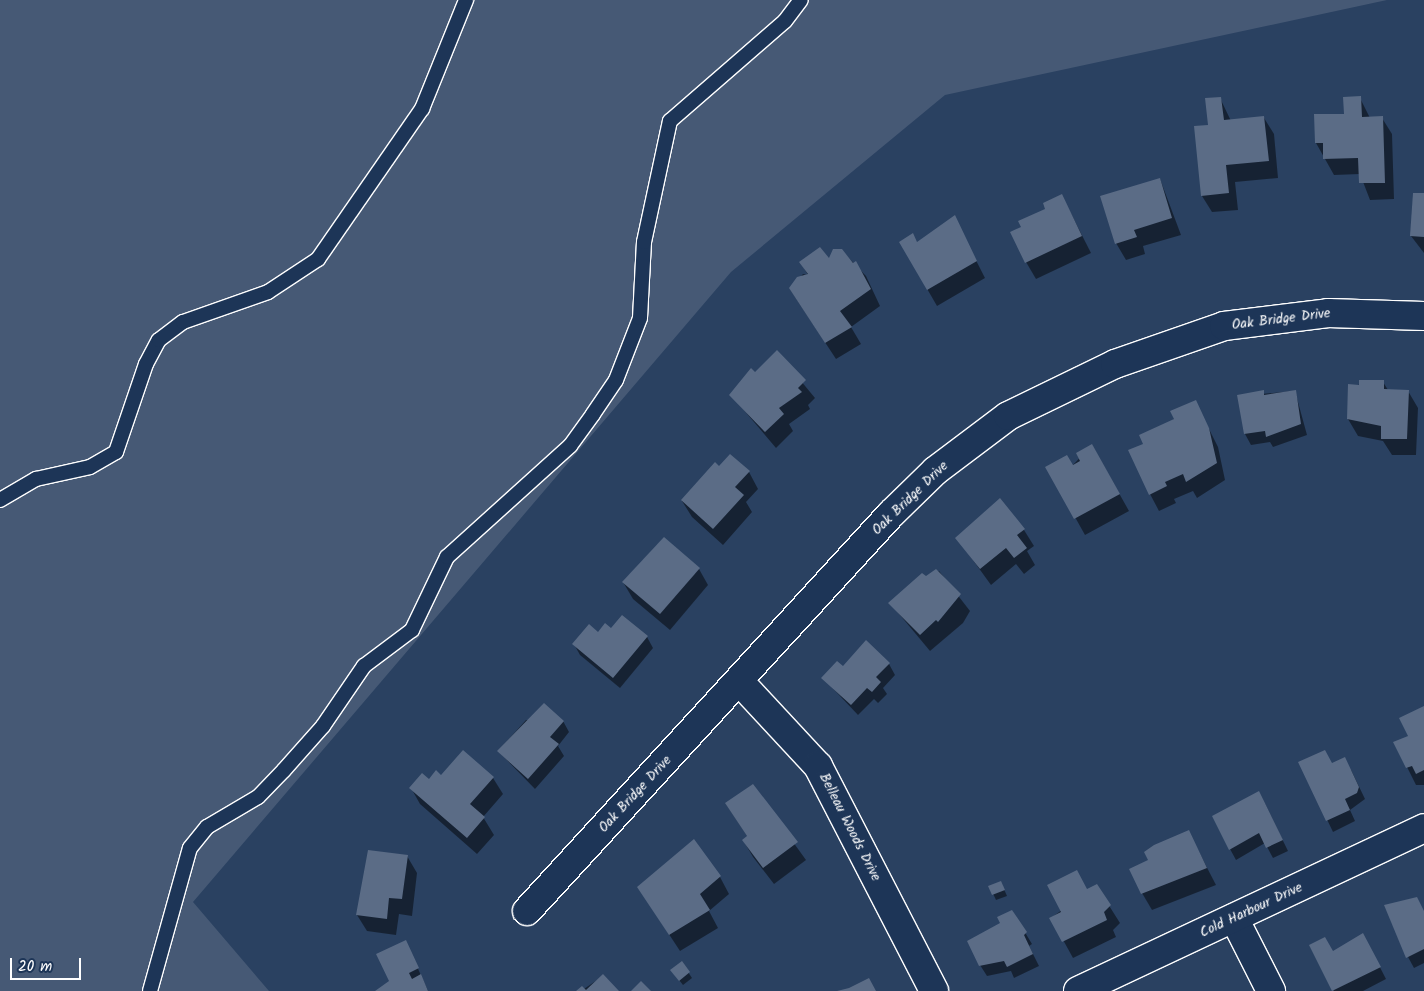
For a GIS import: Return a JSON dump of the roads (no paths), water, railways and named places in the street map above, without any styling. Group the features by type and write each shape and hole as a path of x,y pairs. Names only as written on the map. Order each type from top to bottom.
{"street":[{"name":"Oak Bridge Drive","path":"527,911 936,471 1008,416 1039,399 1166,344 1224,326 1328,312 1424,316"},
{"name":"Belleau Woods Drive","path":"739,681 818,766 934,991"},
{"name":"Cold Harbour Drive","path":"1078,991 1424,828"},
{"path":"1234,918 1271,991"}],"lane":[{"path":"0,500 36,479 90,467 116,452 146,364 159,340 183,322 268,292 318,259 422,109 466,0"},
{"path":"150,991 190,848 206,826 258,797 284,770 323,726 364,666 412,630 447,557 570,446 616,380 640,318 644,242 670,122 785,21 801,0"}]}
